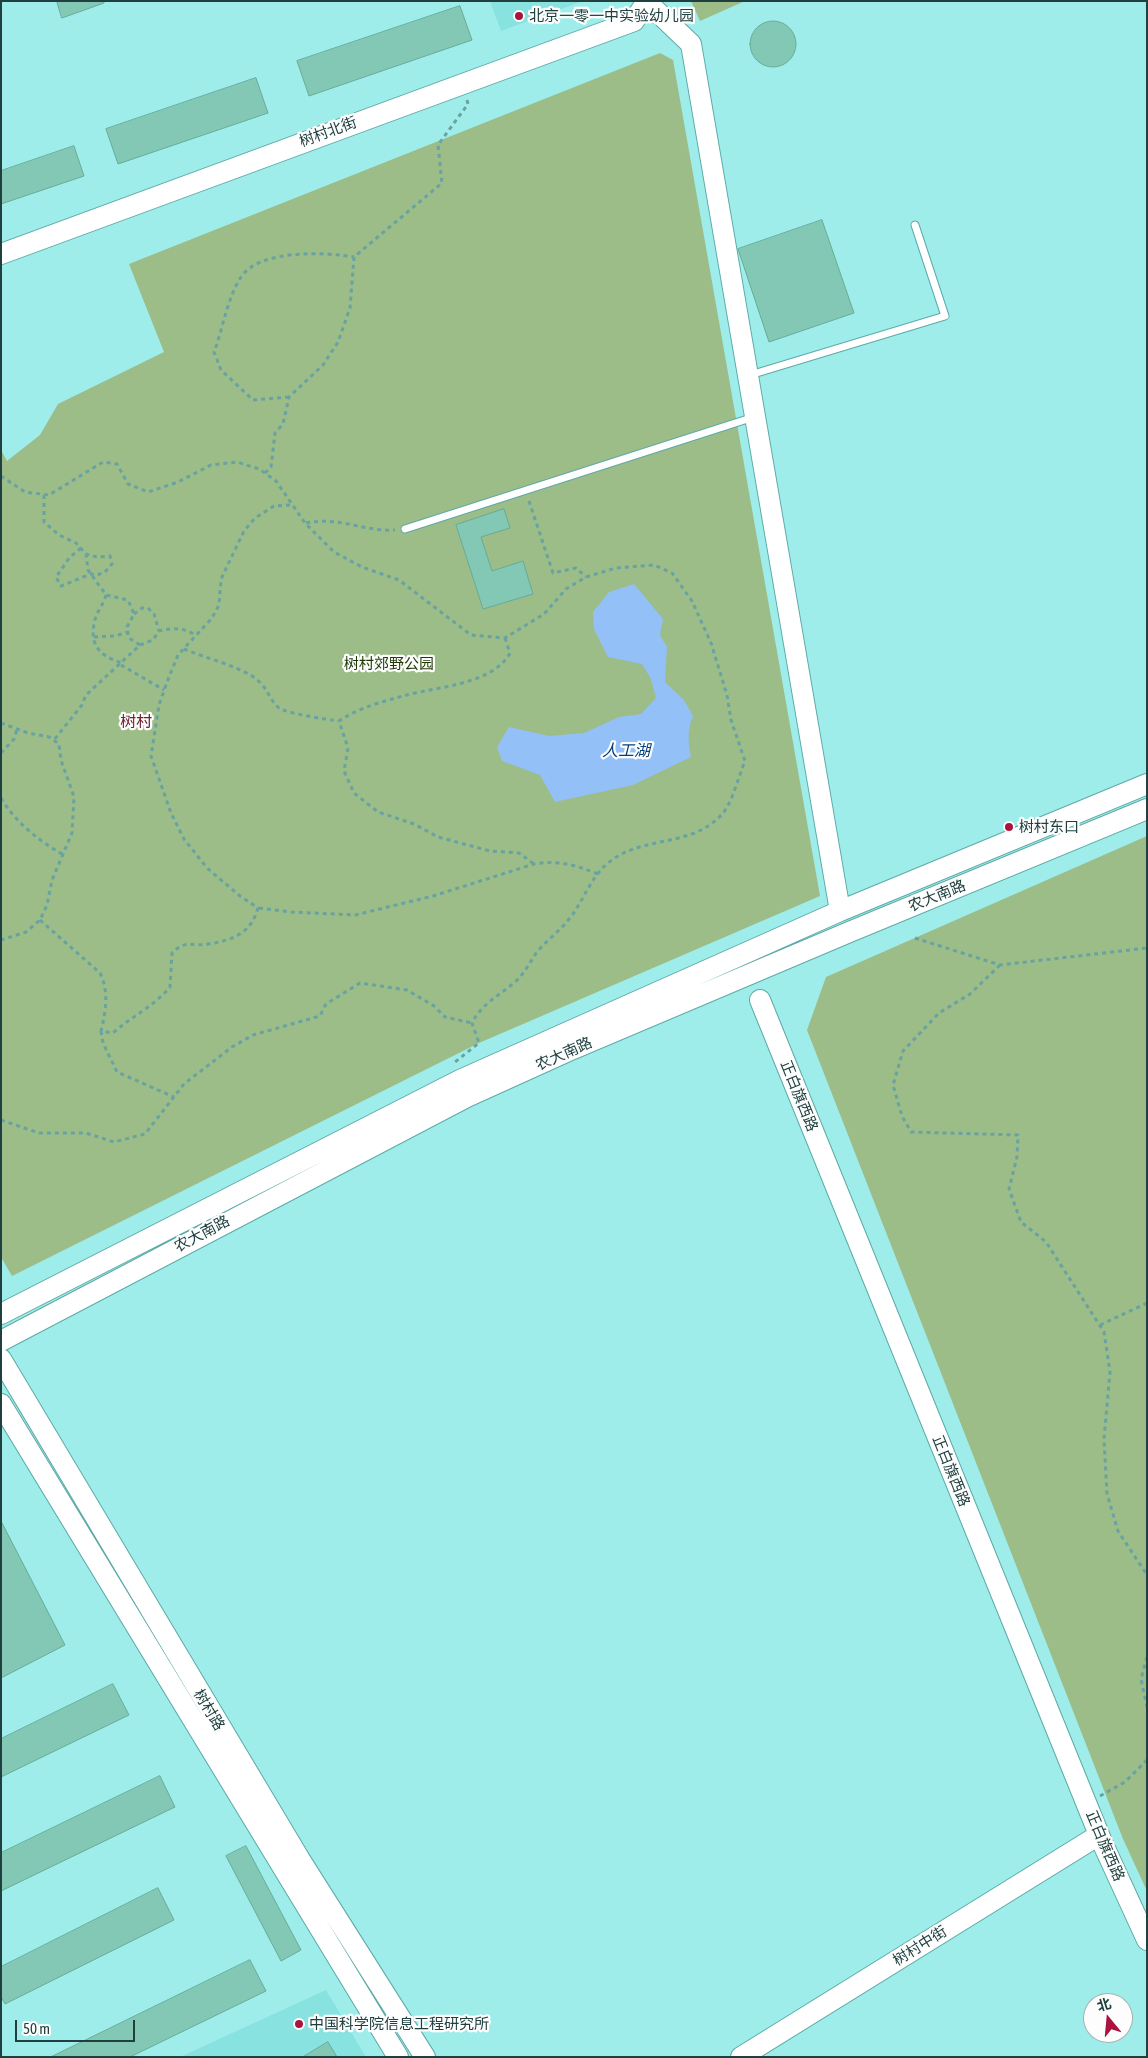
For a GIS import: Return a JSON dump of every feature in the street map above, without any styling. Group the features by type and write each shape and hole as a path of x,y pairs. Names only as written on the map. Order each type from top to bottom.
{"main road":[{"name":"树村北街","path":"1,254 460,83 634,21 647,2"},
{"path":"647,2 691,44 840,911"},
{"name":"农大南路","path":"1,1314 460,1080 840,911 1147,784"},
{"name":"农大南路","path":"1,1341 467,1097 829,941 1147,809"},
{"name":"正白旗西路","path":"760,1000 1085,1801 1147,1940"},
{"name":"树村路","path":"1,1360 299,1858 425,2057"},
{"name":"树村路","path":"1,1404 398,2057"},
{"name":"树村中街","path":"741,2057 1099,1835"}],"lane":[{"path":"747,376 945,316 916,225"},
{"path":"405,529 754,417"}],"path":[{"path":"265,473 271,467 275,433 283,424 289,397 323,365 338,342 350,308 354,257 442,183 438,145 468,104 460,83"},
{"path":"289,397 253,400 221,370 214,352 242,276 260,263 292,254 325,252 354,257"},
{"path":"1,476 25,492 49,495 103,462 117,464 128,484 148,492 178,482 211,465 237,462 265,473 276,481 305,523 334,552 362,567 399,580 471,635 505,638 544,614 566,589 586,577 616,568 654,565 672,573 692,601 711,643 727,695 731,720 745,761 725,812 703,831 680,839 652,842 624,852 608,863 590,881 569,919 537,953 522,975 478,1011 472,1023 479,1043 470,1052 452,1063"},
{"path":"526,490 553,573 576,568 586,577"},
{"path":"44,495 44,522 58,535 76,543 81,548 86,554 91,574 106,595 128,600 134,614"},
{"path":"292,505 274,506 255,518 244,531 221,580 219,605 212,618 178,656 164,690 154,730 151,756 171,813 184,839 207,868 240,896 258,908 300,913 355,915 433,896 534,864 551,861 573,864 598,874"},
{"path":"305,523 319,520 355,523 378,531 405,529"},
{"path":"81,548 70,556 56,577 61,586 91,574 98,575 105,572 112,564 110,556 97,557 86,554"},
{"path":"106,595 102,607 96,615 94,637 96,647 107,658 121,664 164,690"},
{"path":"140,645 129,638 127,627 134,614 142,608 148,608 154,614 159,631"},
{"path":"54,740 82,705 86,695 140,645 153,640 159,631 175,628 190,631 195,635"},
{"path":"94,637 115,636 128,632"},
{"path":"184,649 250,675 265,685 279,708 285,711 339,721 353,712 404,696 458,685 504,665 510,653 505,638"},
{"path":"339,721 348,748 344,771 354,793 378,812 414,824 438,837 490,851 519,853 534,864"},
{"path":"1,722 17,729 49,737 59,744 61,760 74,797 72,833 40,920 26,932 1,940"},
{"path":"1,753 14,739 17,729"},
{"path":"1,798 22,824 41,842 64,855"},
{"path":"100,1031 113,1033 161,998 170,987 172,953 178,948 190,943 208,944 245,932 255,920 258,908"},
{"path":"40,920 100,973 105,983 106,1010 100,1031 103,1044 117,1072 174,1097"},
{"path":"914,938 1000,965 1147,948"},
{"path":"1000,965 970,994 939,1013 904,1051 893,1085 902,1116 911,1132 1018,1135 1017,1157 1009,1189 1021,1222 1046,1242 1104,1332 1110,1372 1104,1439 1107,1494 1118,1531 1147,1575"},
{"path":"1,1120 39,1133 86,1133 114,1142 145,1134 174,1097 201,1069 232,1047 253,1035 320,1016 326,1004 360,983 407,990 434,1006 445,1017 472,1023"},
{"path":"1100,1325 1147,1302"},
{"path":"1147,1656 1141,1679 1147,1707"},
{"path":"1085,1801 1094,1799 1125,1782 1147,1760"}],"shaded area":[{"name":"北京一零一中实验幼儿园","path":"490,1 583,1 501,31"},
{"name":"中国科学院信息工程研究所","path":"326,1990 366,2057 180,2057"}],"green space":[{"path":"691,1 745,1 700,21"},
{"name":"树村郊野公园","path":"660,53 673,60 820,896 479,1043 12,1276 1,1257 1,450 7,461 40,435 58,404 164,352 129,264"},
{"path":"1147,836 1147,1891 1123,1839 807,1030 826,977"}],"water":[{"name":"人工湖","path":"634,584 663,619 660,635 667,647 665,682 684,700 693,716 689,736 691,757 633,785 555,802 540,775 502,761 497,747 509,727 549,736 584,733 619,717 641,714 656,698 651,679 642,664 608,657 594,629 593,612 609,592"}],"building":[{"path":"57,1 104,1 104,3 62,18"},
{"path":"460,6 472,40 309,96 297,61"},
{"path":"773,21 786,25 792,31 796,44 792,57 786,63 773,67 760,63 754,57 750,44 754,31 760,25"},
{"path":"256,78 268,113 118,164 106,129"},
{"path":"74,146 84,176 1,204 1,171"},
{"path":"822,220 854,313 769,342 738,249"},
{"path":"504,509 510,528 481,537 492,571 523,561 533,594 483,609 456,525"},
{"path":"1,1521 65,1645 1,1678"},
{"path":"113,1684 129,1715 1,1777 1,1739"},
{"path":"160,1776 175,1807 1,1891 1,1853"},
{"path":"246,1846 301,1950 281,1961 226,1856"},
{"path":"158,1888 174,1920 5,2004 1,1997 1,1967"},
{"path":"250,1960 266,1991 130,2057 51,2057"},
{"path":"328,2042 337,2057 303,2057"}],"place":[{"name":"北京一零一中实验幼儿园","path":"519,16"},
{"name":"树村东口","path":"1009,827"},
{"name":"中国科学院信息工程研究所","path":"299,2024"}],"district":[{"name":"树村","path":"136,722"}]}
